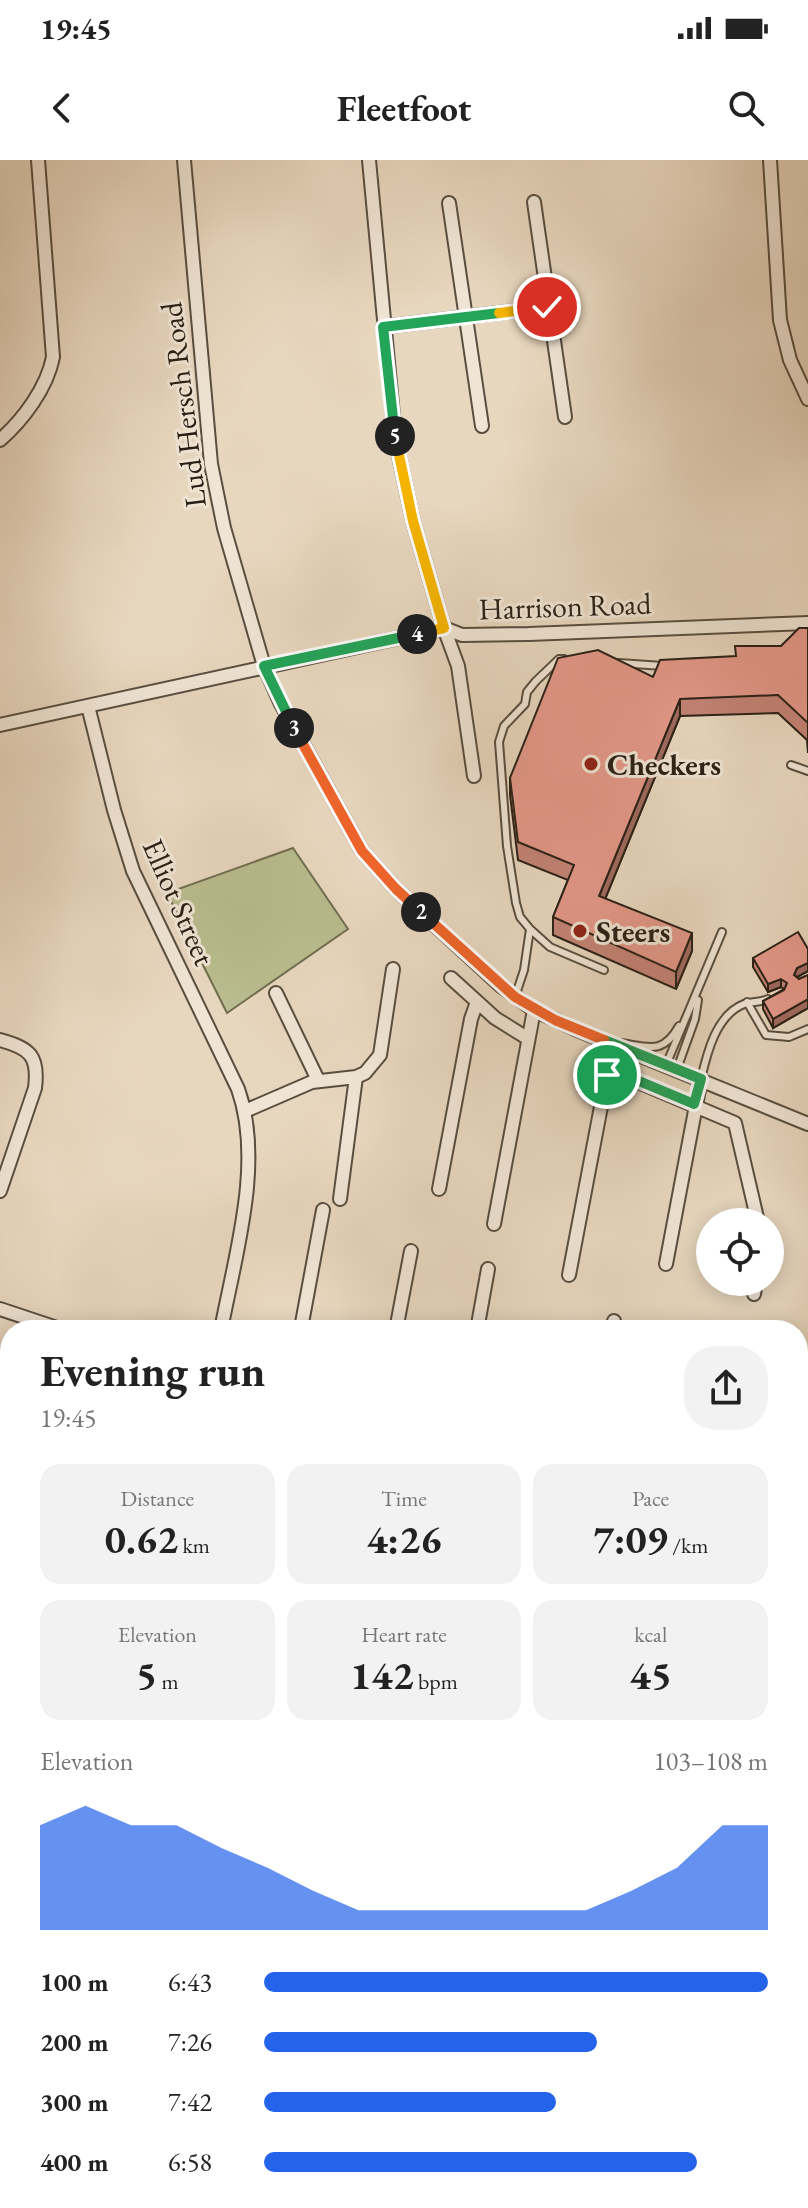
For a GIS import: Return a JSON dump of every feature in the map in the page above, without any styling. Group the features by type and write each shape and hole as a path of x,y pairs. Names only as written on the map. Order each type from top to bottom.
{"street":[{"path":"0,440 23,415 44,384 53,357 38,160"},
{"name":"Lud Hersch Road","path":"184,160 211,464 224,528 264,666 281,704 362,851 396,889 515,997 534,1010 808,1124"},
{"path":"369,160 383,327 398,451 413,521 458,666 474,776"},
{"path":"770,160 780,320 790,360 808,399"},
{"path":"534,202 565,417"},
{"path":"449,203 482,426"},
{"path":"383,327 547,307"},
{"name":"Harrison Road","path":"0,725 444,628 462,635 808,623"},
{"name":"Elliot Street","path":"88,706 133,871 238,1089 245,1111 250,1152 247,1188 223,1320"},
{"path":"245,1111 318,1080 356,1077 365,1073 380,1055 393,969"},
{"path":"451,978 508,1027 527,1038"},
{"path":"276,993 318,1080"},
{"path":"439,1189 471,1019 477,1002"},
{"path":"494,1224 534,1010"},
{"path":"0,1040 24,1048 34,1061 37,1075 0,1191"},
{"path":"569,1275 607,1075 615,1071 732,1120 737,1126 755,1208"},
{"path":"340,1199 356,1077"},
{"path":"666,1264 701,1079"},
{"path":"303,1320 323,1210"},
{"path":"398,1320 411,1251"},
{"path":"479,1320 488,1269"},
{"path":"0,1309 33,1320"}],"lane":[{"path":"575,660 559,659 536,681 527,692 525,704 504,726 499,742 507,846 520,917 550,947 604,970"},
{"path":"605,662 666,666"},
{"path":"791,765 808,771"},
{"path":"515,997 524,970 530,929"},
{"path":"672,1067 722,932"},
{"path":"607,1042 653,1047 668,1043 700,988"},
{"path":"672,1067 695,1019 700,988"},
{"path":"701,1079 716,1033 729,1012 747,1002 759,1003 781,993"},
{"path":"747,1002 766,1035 789,1037 808,1029"}],"green space":[{"path":"293,848 348,929 227,1013 167,893"}],"building":[{"path":"799,628 808,628 808,723 778,695 680,699 599,896 692,933 676,972 553,917 574,865 518,842 510,778 558,658 598,650 653,677 660,660 736,656 735,646 781,646"},
{"path":"798,932 808,949 808,963 797,968 794,975 799,979 808,975 808,999 773,1019 763,1001 784,990 787,983 781,979 768,984 753,958"}],"place":[{"name":"Checkers","path":"591,764"},
{"name":"Steers","path":"580,931"}],"route":[{"path":"547,307 383,327 395,437 413,521 444,628 264,666 281,704 362,851 396,889 501,986 534,1010 701,1079 694,1104 615,1071 607,1075"}]}
